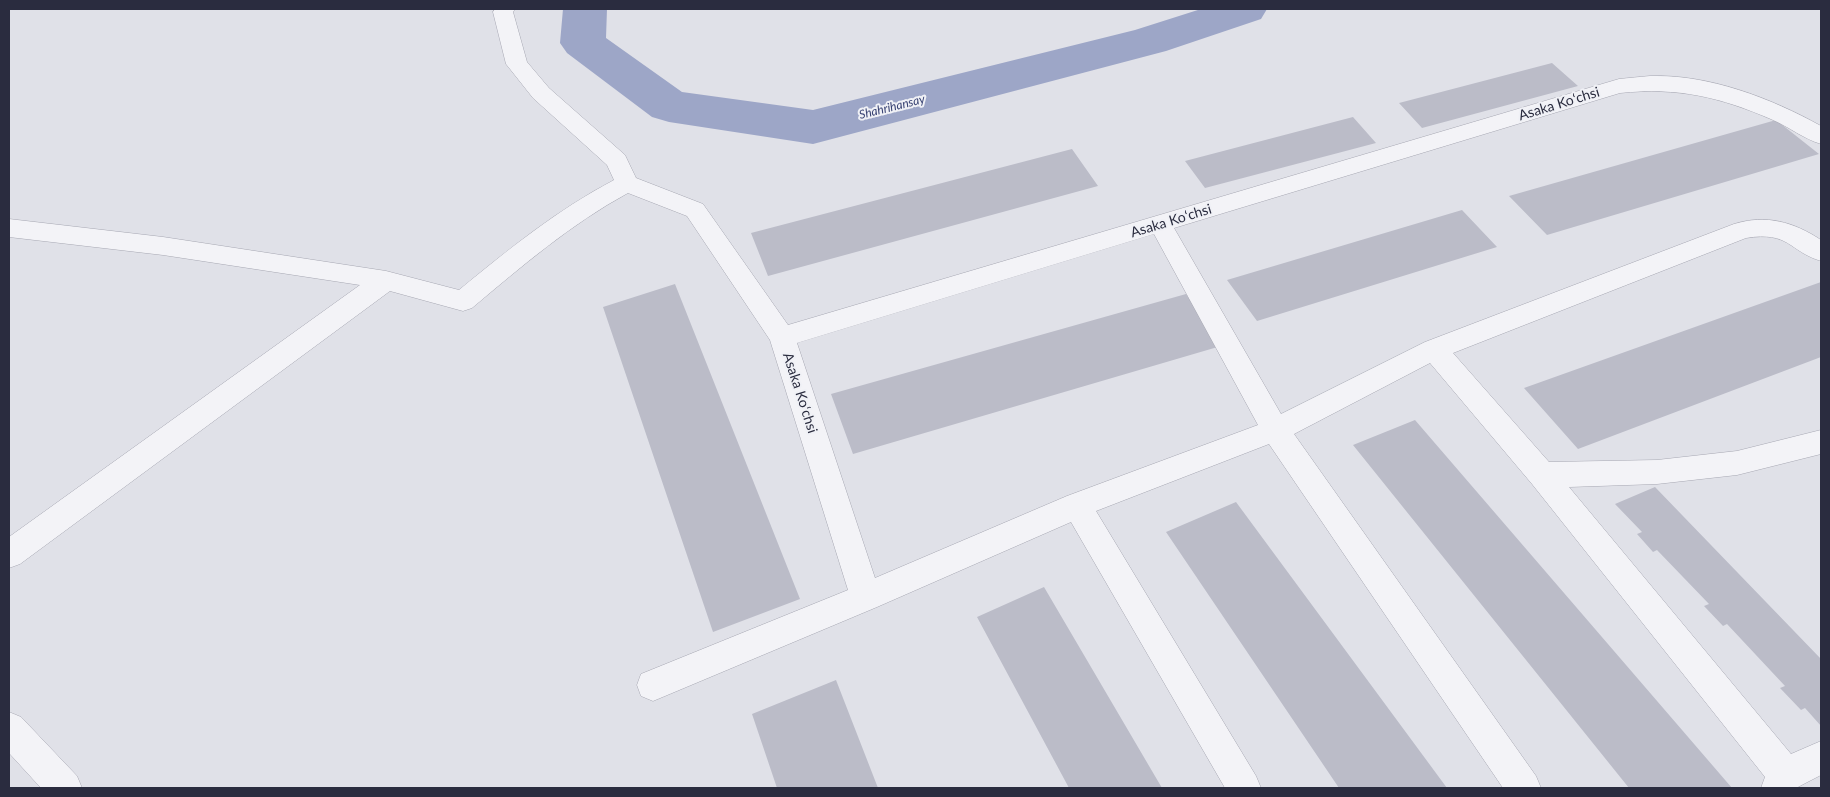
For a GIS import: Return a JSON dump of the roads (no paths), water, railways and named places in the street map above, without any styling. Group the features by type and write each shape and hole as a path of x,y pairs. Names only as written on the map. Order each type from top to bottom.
{"street":[{"path":"505,9 503,12 517,64 541,93 617,161 627,184 695,210 782,338"},
{"name":"Asaka Koʻchsi","path":"866,597 782,338 1620,86 1651,83 1691,87 1732,98 1799,122 1821,136"},
{"path":"9,228 163,246 386,280 462,301 532,244 586,206 627,184"},
{"path":"1160,224 1276,430 1524,788"},
{"path":"653,685 866,597 1077,505 1276,430 1434,349 1744,230 1762,226 1782,230 1800,236 1821,252"},
{"path":"9,554 386,280"},
{"path":"1434,349 1542,475 1781,781 1821,758"},
{"path":"1542,475 1657,472 1737,463 1821,442"},
{"path":"1077,505 1244,788"},
{"path":"9,729 64,788"}],"waterway":[{"name":"Shahrihansay","path":"585,9 583,43 669,106 813,127 1150,41 1245,9"}]}
